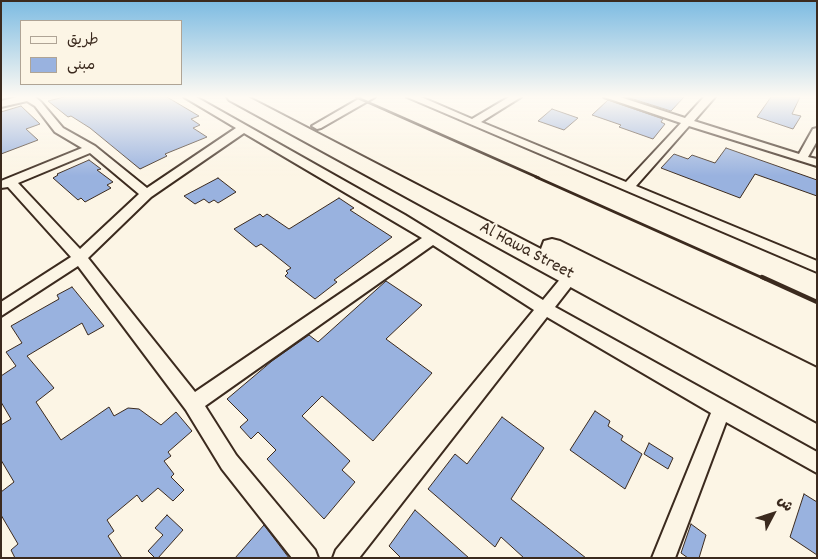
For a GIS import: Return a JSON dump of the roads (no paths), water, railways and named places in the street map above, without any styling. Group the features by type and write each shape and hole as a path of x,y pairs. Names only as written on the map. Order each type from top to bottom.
{"highway":[{"name":"Al Hawa Street","path":"284,123 817,407"},
{"name":"Al Hawa Street","path":"312,123 817,383"}],"street":[{"path":"53,123 59,130 91,148 147,194"},
{"path":"232,123 433,238 544,308 817,463"},
{"path":"318,126 323,123"},
{"path":"477,123 817,267"},
{"path":"627,188 688,123"},
{"path":"688,123 817,163"},
{"path":"1,310 80,258 147,194 242,129"},
{"path":"802,158 817,132"},
{"path":"91,148 6,184 80,258 194,404 229,462 307,558"},
{"path":"194,404 433,238"},
{"path":"344,558 571,276"},
{"path":"663,558 722,408"}],"railway":[{"path":"415,123 539,178"},
{"path":"536,177 765,279"},
{"path":"762,277 817,302"}]}
